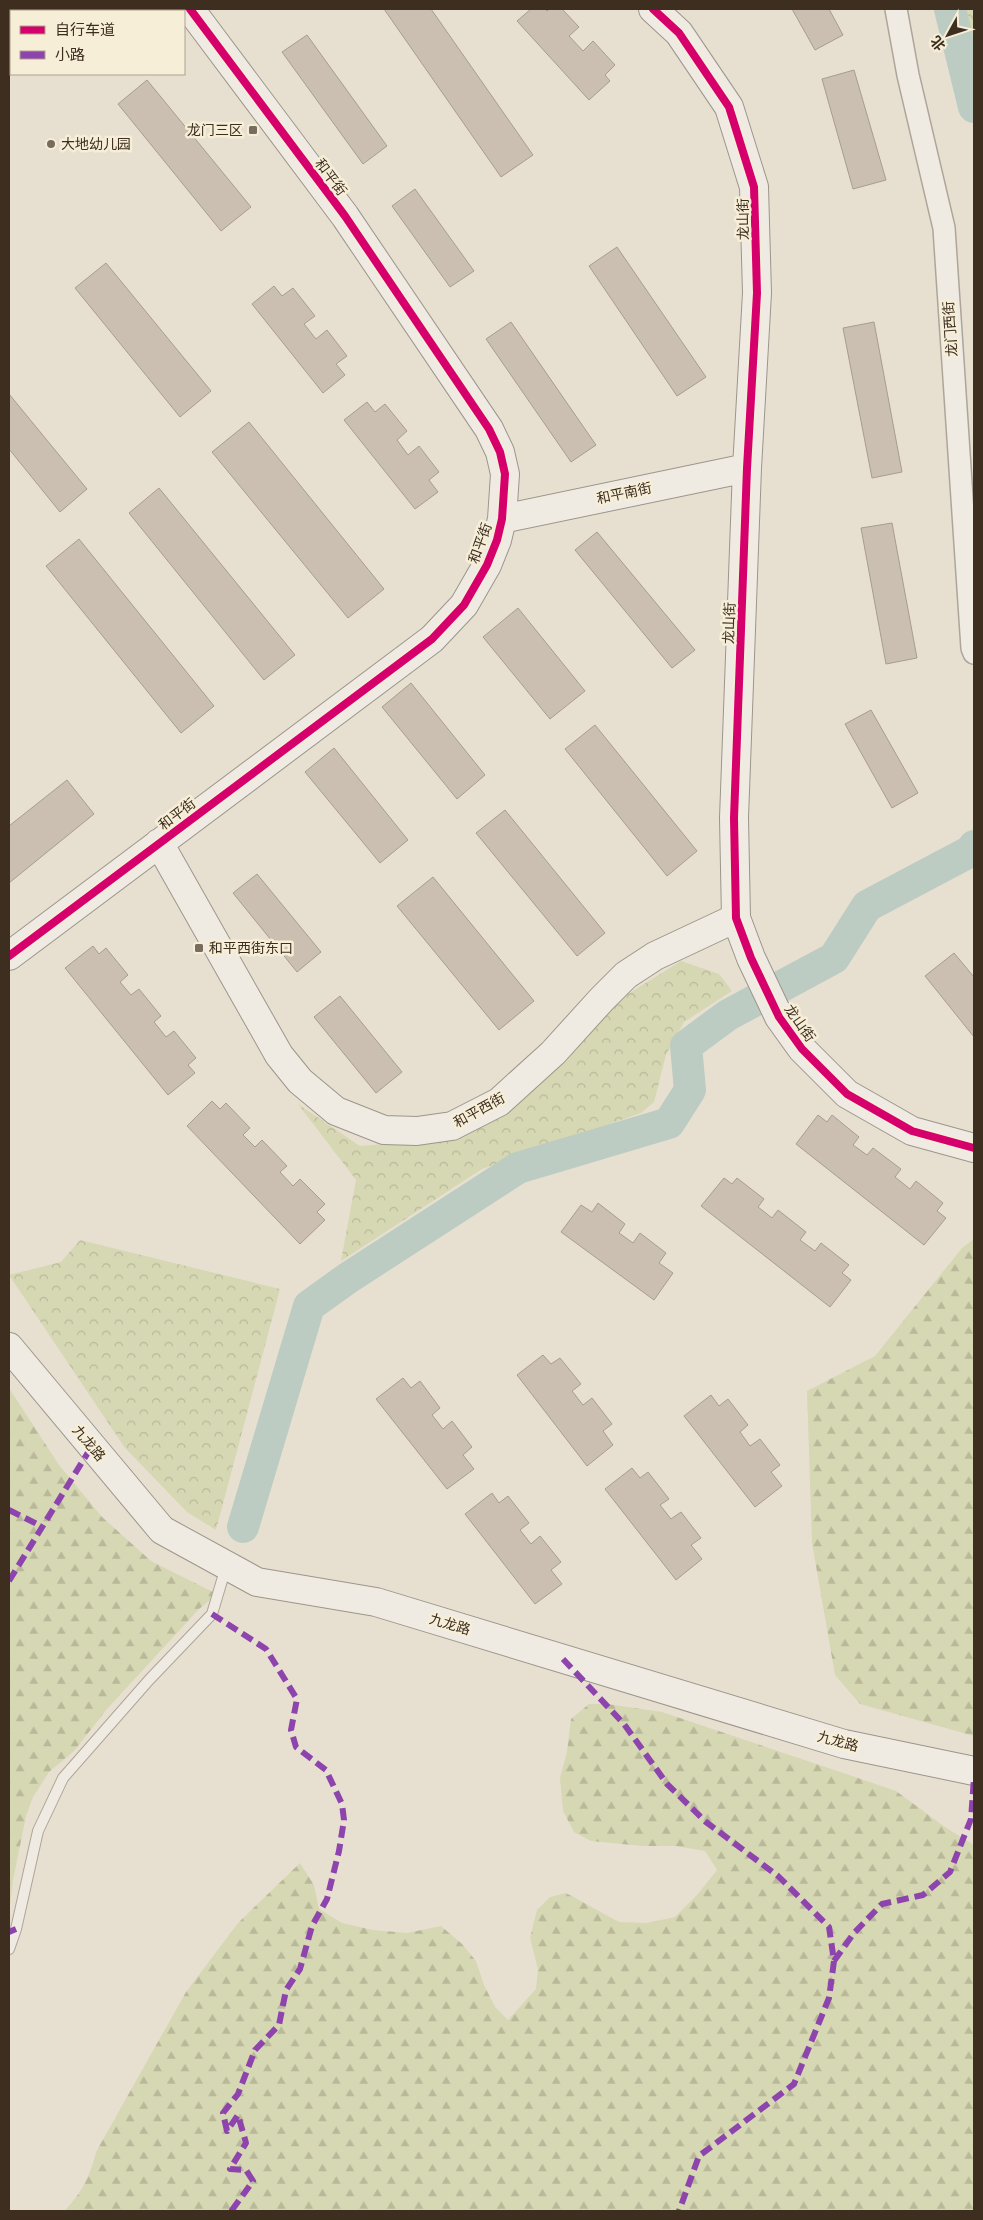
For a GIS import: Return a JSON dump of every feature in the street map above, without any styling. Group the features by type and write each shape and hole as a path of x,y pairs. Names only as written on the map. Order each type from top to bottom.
{"street":[{"name":"和平街","path":"9,956 432,638 464,605 487,565 497,540 502,519 505,474 500,452 489,429 345,216 190,9"},
{"name":"龙山街","path":"653,9 680,33 729,107 754,186 757,293 747,468 734,827 736,918 751,958 779,1016 802,1049 848,1094 912,1131 974,1148"},
{"name":"龙门西街","path":"896,9 908,75 944,228 972,648 974,653"},
{"name":"和平南街","path":"502,519 747,468"},
{"name":"和平西街","path":"159,843 279,1055 300,1081 336,1111 384,1130 417,1131 452,1126 499,1102 553,1053 626,975 655,956 736,918"},
{"name":"九龙路","path":"9,1347 162,1530 257,1582 376,1602 844,1744 974,1771"}],"lane":[{"path":"9,1949 16,1929 38,1831 63,1778 149,1680 212,1614 227,1566"}],"green space":[{"path":"963,9 974,9 974,54"},
{"path":"681,961 719,974 732,991 684,1022 666,1055 654,1102 641,1113 482,1169 341,1261 356,1180 298,1104 360,1146 421,1141 604,1009"},
{"path":"974,1239 974,1736 860,1704 835,1675 812,1543 807,1391 875,1356 962,1248"},
{"path":"80,1240 280,1289 216,1530 187,1512 125,1448 9,1275 61,1262"},
{"path":"9,1388 59,1465 102,1517 151,1561 217,1594 199,1609 107,1709 74,1751 49,1772 33,1797 26,1816 13,1880 9,1914"},
{"path":"589,1704 607,1704 662,1712 896,1791 945,1827 974,1845 974,2211 64,2211 76,2198 84,2184 96,2152 186,1992 238,1923 300,1863 314,1885 319,1909 342,1923 373,1930 407,1933 441,1926 462,1944 476,1961 484,1985 495,2007 508,2020 536,1989 538,1969 530,1938 537,1910 550,1897 566,1893 619,1922 647,1923 675,1917 697,1895 717,1870 705,1851 676,1846 642,1846 591,1841 574,1832 563,1811 560,1778 567,1752 571,1719"}],"building":[{"path":"384,9 431,9 533,155 501,177"},
{"path":"531,9 545,9 547,11 549,9 562,9 579,27 569,36 583,51 593,41 615,65 605,75 610,81 589,100 517,21"},
{"path":"792,9 829,9 843,35 815,50"},
{"path":"307,35 387,146 363,164 282,52"},
{"path":"854,70 886,180 853,189 822,79"},
{"path":"147,80 251,207 221,231 118,104"},
{"path":"415,189 474,271 450,287 392,206"},
{"path":"617,247 706,377 677,396 589,266"},
{"path":"106,263 211,391 180,417 75,288"},
{"path":"274,286 282,296 293,288 315,316 304,324 316,339 327,330 347,356 336,364 345,375 323,393 252,304"},
{"path":"511,322 596,445 571,462 486,339"},
{"path":"874,322 902,472 872,478 843,328"},
{"path":"9,394 87,489 60,512 9,449"},
{"path":"367,402 375,412 385,404 407,431 397,440 408,455 419,446 439,472 429,480 438,492 415,509 344,420"},
{"path":"249,422 384,589 348,618 212,452"},
{"path":"159,488 295,655 264,680 129,513"},
{"path":"892,523 917,658 886,664 861,528"},
{"path":"597,532 695,650 672,668 575,550"},
{"path":"79,539 214,706 181,733 46,566"},
{"path":"518,608 585,691 550,719 483,637"},
{"path":"411,683 485,775 457,799 382,707"},
{"path":"871,710 918,793 892,808 845,724"},
{"path":"595,725 697,851 667,876 565,749"},
{"path":"334,748 408,840 380,863 305,772"},
{"path":"67,780 94,814 9,883 9,826"},
{"path":"505,810 605,933 577,956 476,833"},
{"path":"257,874 321,952 297,972 233,893"},
{"path":"433,877 534,1001 499,1030 397,906"},
{"path":"93,946 99,954 106,948 128,975 120,982 131,995 139,989 161,1016 154,1022 166,1037 174,1031 196,1058 188,1065 195,1073 168,1095 65,968"},
{"path":"954,953 974,977 974,1037 925,976"},
{"path":"340,996 402,1072 376,1093 314,1017"},
{"path":"212,1101 220,1109 226,1103 250,1128 243,1135 255,1147 262,1140 287,1166 280,1172 293,1186 300,1179 325,1204 317,1212 325,1220 300,1244 187,1126"},
{"path":"818,1115 827,1122 832,1115 859,1137 853,1145 867,1155 873,1148 901,1169 895,1177 910,1189 916,1181 943,1203 937,1211 946,1218 924,1245 796,1144"},
{"path":"724,1178 732,1184 737,1178 764,1199 758,1207 772,1218 778,1210 806,1232 800,1240 815,1251 821,1243 849,1265 842,1273 851,1280 830,1307 701,1206"},
{"path":"598,1203 625,1224 619,1233 633,1243 640,1233 666,1253 659,1263 673,1273 654,1300 561,1232 581,1205 592,1212"},
{"path":"543,1355 551,1364 560,1358 581,1384 572,1391 583,1405 592,1398 612,1424 603,1431 613,1445 587,1466 517,1375"},
{"path":"403,1378 411,1388 420,1381 440,1408 432,1415 443,1429 452,1421 472,1447 463,1455 474,1469 447,1489 376,1399"},
{"path":"711,1395 719,1406 728,1399 748,1425 740,1432 750,1446 760,1439 780,1465 771,1472 782,1486 755,1507 684,1416"},
{"path":"632,1468 640,1478 648,1472 669,1499 660,1505 671,1519 681,1512 701,1538 691,1545 702,1559 676,1580 605,1489"},
{"path":"492,1493 499,1503 508,1496 529,1523 520,1530 531,1544 540,1536 561,1562 551,1570 562,1584 535,1604 465,1514"}],"waterway":[{"path":"950,9 974,107"},
{"path":"243,1527 309,1306 348,1278 518,1168 669,1123 690,1090 686,1046 728,1015 834,958 867,906 971,851 974,846"}],"marked path":[{"path":"9,1581 92,1446"},
{"path":"9,1510 41,1526"},
{"path":"212,1614 266,1649 297,1699 291,1730 296,1747 326,1770 342,1804 344,1820 339,1851 327,1899 312,1926 300,1969 286,1990 279,2025 255,2050 238,2094 223,2113 227,2131 238,2115 246,2143 230,2169 246,2170 253,2181 232,2210 237,2211"},
{"path":"563,1659 624,1724 667,1784 706,1822 778,1876 829,1927 834,1961 829,1998 794,2084 699,2156 679,2211"},
{"path":"834,1961 854,1933 882,1904 923,1895 950,1872 971,1819 974,1778"},
{"path":"9,1932 16,1929"}],"cycle path":[{"path":"9,956 432,639 464,605 487,565 497,540 502,519 505,474 500,452 489,429 345,216 190,9"},
{"path":"653,9 679,33 729,107 754,187 757,293 747,468 734,818 736,918 751,958 779,1017 802,1049 847,1094 912,1131 974,1148"}],"place":[{"name":"龙门三区","path":"253,130"},
{"name":"大地幼儿园","path":"51,144"},
{"name":"和平西街东口","path":"199,948"}]}
